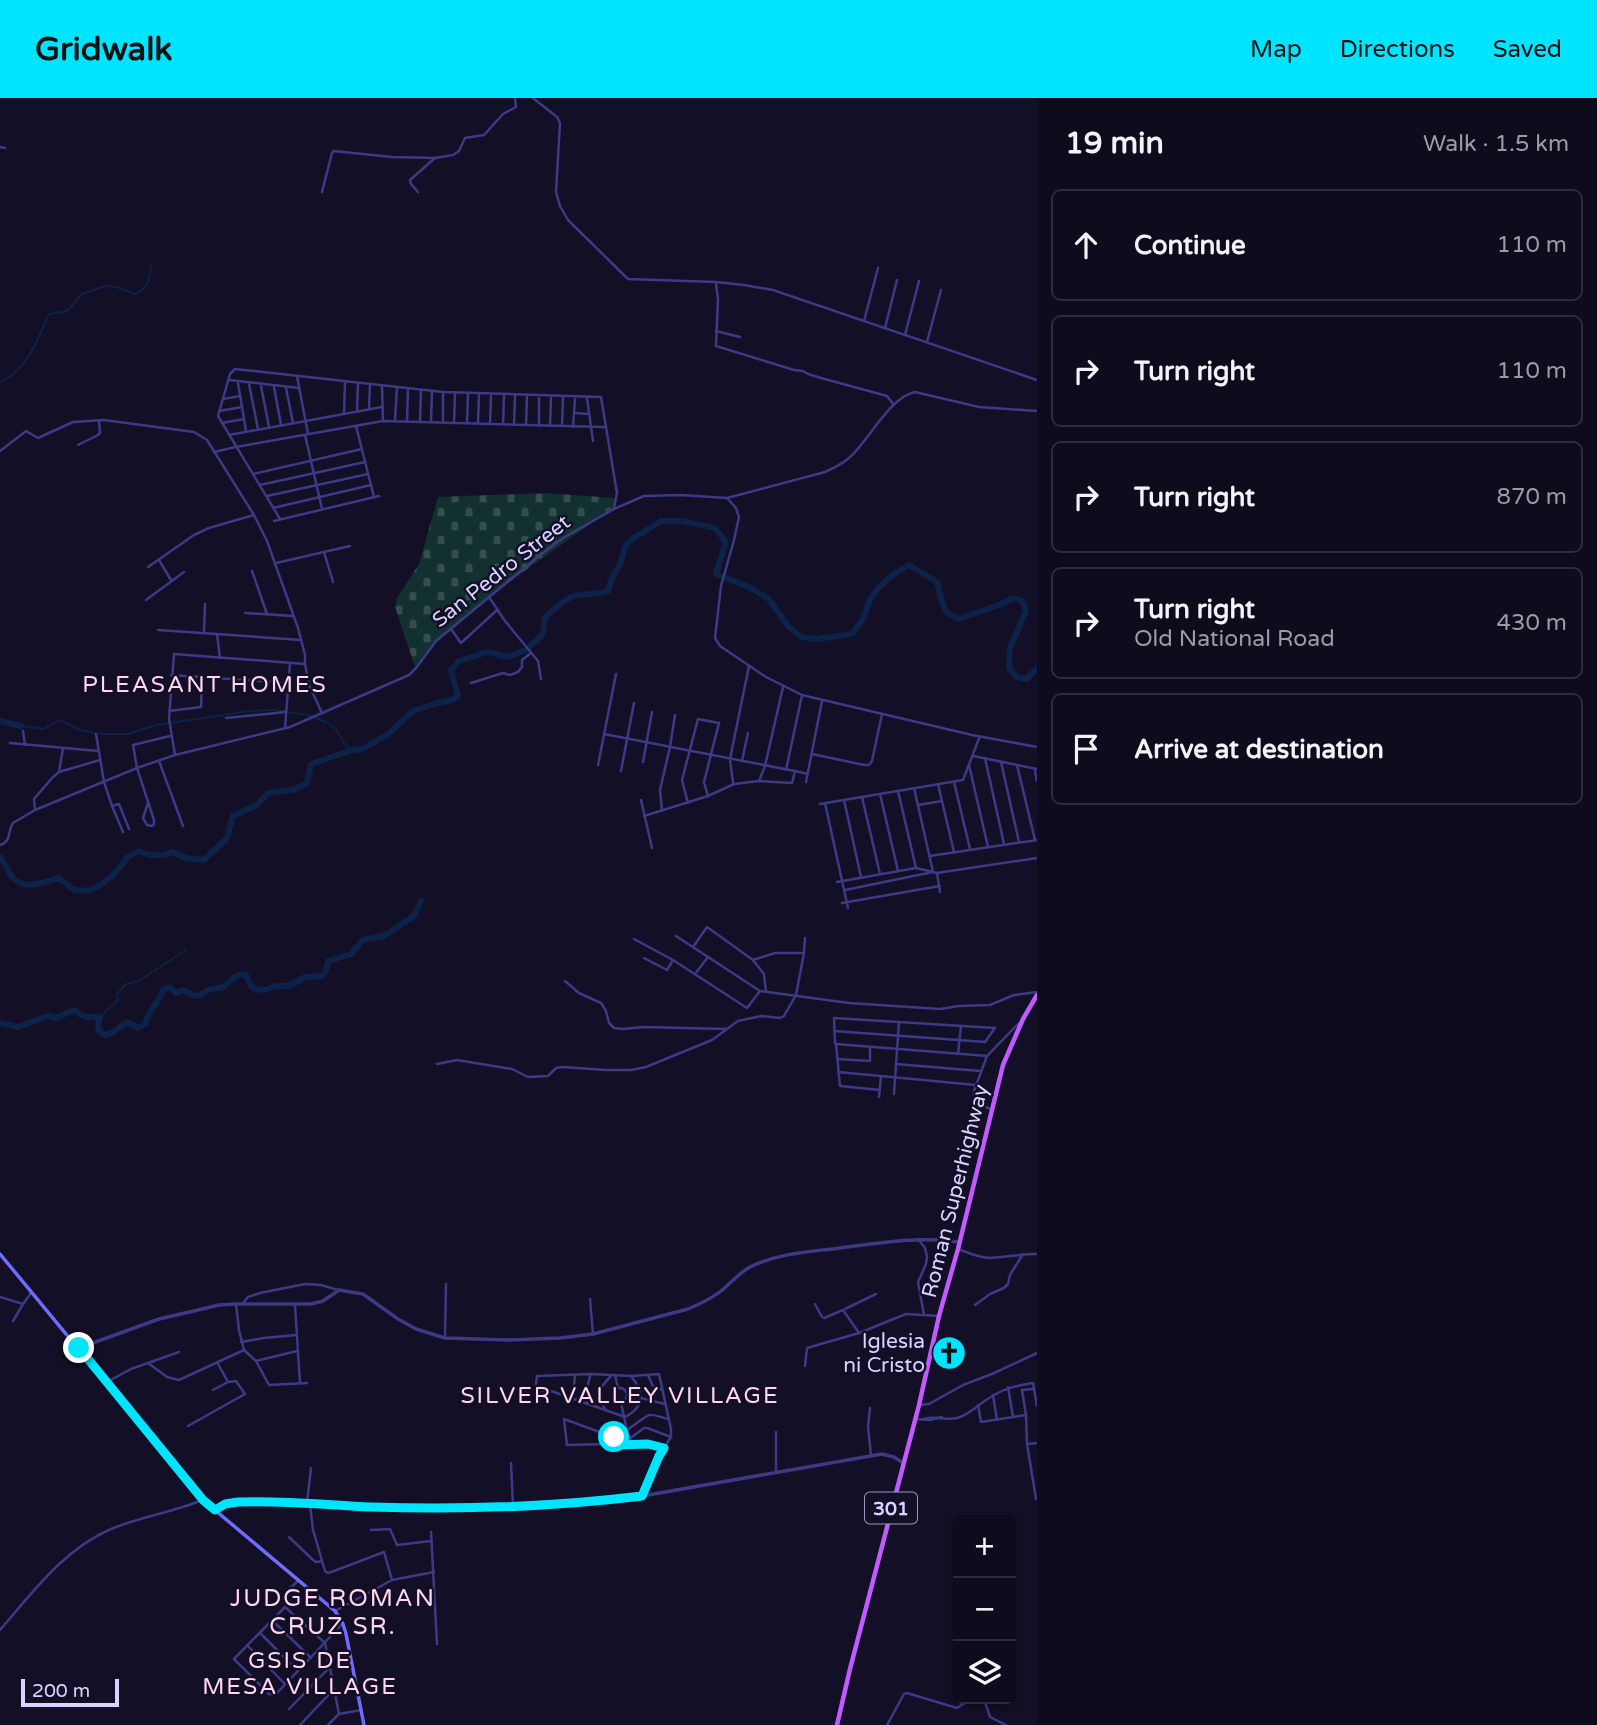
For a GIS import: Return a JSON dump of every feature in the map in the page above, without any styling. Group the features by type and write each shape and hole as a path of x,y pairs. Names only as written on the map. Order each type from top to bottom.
{"main road":[{"name":"Roman Superhighway","path":"837,1725 1003,1065 1037,994"},
{"path":"0,1254 203,1500 335,1611 343,1624 365,1725"}],"street":[{"path":"322,192 334,151 392,157 435,158 453,155 459,151 465,138 484,135 503,114 516,107 515,98"},
{"path":"533,98 557,117 560,123 556,192 560,206 568,220 628,279 716,282 773,290 1037,380"},
{"path":"418,192 411,180 435,158"},
{"path":"864,321 878,268"},
{"path":"885,328 897,280"},
{"path":"905,335 919,281"},
{"path":"716,282 716,346 887,396 894,405 909,393 915,392 979,407 1037,411"},
{"path":"927,342 941,290"},
{"path":"716,331 740,337"},
{"path":"280,519 218,416 230,374 235,369 455,393 601,397 617,493 614,509"},
{"path":"297,376 322,509"},
{"path":"228,380 299,388"},
{"path":"237,381 246,431"},
{"path":"344,413 345,382"},
{"path":"249,383 258,429"},
{"path":"357,411 358,383"},
{"path":"261,384 269,427"},
{"path":"369,408 370,384"},
{"path":"273,386 281,425"},
{"path":"382,386 383,421"},
{"path":"286,387 293,423"},
{"path":"395,420 397,387"},
{"path":"407,421 408,388"},
{"path":"420,422 421,390"},
{"path":"431,422 432,391"},
{"path":"443,392 443,422"},
{"path":"454,423 455,393"},
{"path":"467,423 468,393"},
{"path":"478,423 479,394"},
{"path":"490,424 491,394"},
{"path":"503,424 504,394"},
{"path":"514,424 515,395"},
{"path":"222,399 240,396"},
{"path":"526,425 527,396"},
{"path":"538,426 540,396"},
{"path":"550,426 551,397"},
{"path":"562,426 563,397"},
{"path":"573,427 575,397"},
{"path":"587,398 593,441"},
{"name":"San Pedro Street","path":"0,845 8,840 13,822 35,810 175,755 285,728 409,675 436,641 539,556 563,538 614,509 644,496 727,498 825,472 851,457 894,405"},
{"path":"219,411 242,407"},
{"path":"229,435 382,407"},
{"path":"574,413 589,414"},
{"path":"222,423 244,419"},
{"path":"78,445 100,433 99,420"},
{"path":"0,451 26,431 38,438 73,422 99,420 194,432 206,440 254,515 267,541 301,640 309,685 322,713"},
{"path":"214,452 395,420 606,427"},
{"path":"274,521 377,497 371,485 356,425"},
{"path":"253,474 362,449"},
{"path":"260,485 365,462"},
{"path":"267,496 368,474"},
{"path":"273,508 371,485"},
{"path":"727,498 736,508 739,517 721,586 715,639 720,646 783,687 802,695 1037,747"},
{"path":"148,567 194,535 254,515"},
{"path":"276,563 350,546"},
{"path":"324,552 333,582"},
{"path":"159,560 171,580"},
{"path":"252,571 267,614"},
{"path":"146,600 184,572"},
{"path":"489,597 538,661 541,680"},
{"path":"204,634 205,604"},
{"path":"451,629 461,643 497,610"},
{"path":"245,613 293,616"},
{"path":"158,631 301,640"},
{"path":"216,634 220,658"},
{"path":"471,683 503,673 510,675 519,672 522,660 530,651"},
{"path":"175,755 170,736 169,710 174,654 305,664"},
{"path":"285,728 290,663"},
{"path":"734,784 730,759 749,666"},
{"path":"598,765 616,674"},
{"path":"171,675 288,683"},
{"path":"169,710 201,707 202,678"},
{"path":"760,781 783,687"},
{"path":"786,770 802,695"},
{"path":"806,782 822,701"},
{"path":"621,771 634,703"},
{"path":"226,718 286,712"},
{"path":"643,762 652,712"},
{"path":"812,754 869,765 882,714"},
{"path":"662,811 660,790 675,715"},
{"path":"688,803 682,780 698,719 719,723 704,782 708,796"},
{"path":"23,731 25,745"},
{"path":"742,761 748,733"},
{"path":"96,734 104,782 123,832"},
{"path":"604,734 808,774"},
{"path":"148,803 143,818 147,825 152,826 155,823 132,747 134,744 170,736"},
{"path":"820,803 963,780 980,736"},
{"path":"10,743 98,751"},
{"path":"59,772 63,748"},
{"path":"973,756 1036,769 1037,781"},
{"path":"985,758 1004,845"},
{"path":"35,810 34,799 59,772 100,760"},
{"path":"159,761 183,827"},
{"path":"1001,762 1019,842"},
{"path":"969,764 988,847"},
{"path":"930,856 1036,840 1017,765"},
{"path":"645,816 708,796 734,784 760,781 792,783 795,771"},
{"path":"954,782 970,849"},
{"path":"938,784 954,852"},
{"path":"914,788 940,892"},
{"path":"898,791 916,868"},
{"path":"880,794 898,871"},
{"path":"862,797 880,874"},
{"path":"641,800 652,848"},
{"path":"844,800 861,877"},
{"path":"918,805 943,801"},
{"path":"825,803 848,908"},
{"path":"112,806 119,804 129,828"},
{"path":"845,890 935,872 1037,858"},
{"path":"837,882 916,868 935,872"},
{"path":"842,903 940,886"},
{"path":"693,947 707,927 753,960 764,975 766,992"},
{"path":"676,936 760,991 766,992 849,1003 940,1009 990,1005 1014,995 1037,994"},
{"path":"438,1064 451,1060 469,1062 516,1070 532,1077 546,1077 556,1068 562,1067 606,1070 638,1069 652,1065 707,1043 738,1021 755,1017 782,1017 786,1014 796,995 805,937"},
{"path":"635,939 747,1008 760,991"},
{"path":"753,960 775,953 804,953"},
{"path":"695,974 708,957"},
{"path":"644,958 667,970 673,960"},
{"path":"565,981 579,993 601,1003 609,1023 614,1028 727,1028"},
{"path":"834,1031 985,1042 996,1028 834,1018 834,1031 835,1043 840,1086 880,1090"},
{"path":"991,1109 975,1101 973,1097 976,1085 987,1056 1023,1019"},
{"path":"894,1094 899,1022"},
{"path":"958,1054 961,1026"},
{"path":"836,1044 987,1056"},
{"path":"837,1059 870,1061 870,1047"},
{"path":"896,1063 981,1071"},
{"path":"838,1072 976,1085"},
{"path":"879,1097 881,1076"},
{"path":"242,1304 248,1297 260,1293 305,1284 321,1285 363,1294 416,1329 445,1338 560,1338 593,1334 688,1309 718,1293 742,1271 772,1259 811,1251 917,1239 959,1242"},
{"path":"917,1239 925,1248 927,1257 918,1282 924,1315"},
{"path":"958,1249 992,1258 1037,1254"},
{"path":"975,1305 1008,1284 1010,1275 1023,1254"},
{"path":"445,1338 446,1284"},
{"path":"79,1348 159,1320 219,1305 311,1304 323,1301 339,1290"},
{"path":"13,1321 32,1293"},
{"path":"815,1304 824,1318 877,1294"},
{"path":"0,1297 23,1304"},
{"path":"590,1299 593,1334"},
{"path":"236,1304 244,1350 256,1362 270,1385 307,1382"},
{"path":"295,1304 300,1382"},
{"path":"843,1310 859,1333"},
{"path":"805,1366 807,1348 859,1333 906,1314 939,1316"},
{"path":"241,1342 296,1335"},
{"path":"148,1363 162,1374 176,1380 244,1350"},
{"path":"256,1362 297,1351"},
{"path":"107,1382 122,1373 180,1352"},
{"path":"919,1405 929,1404 963,1385 1037,1353"},
{"path":"217,1362 228,1382"},
{"path":"573,1399 575,1374"},
{"path":"587,1404 587,1388 591,1374"},
{"path":"647,1374 653,1386 662,1390"},
{"path":"625,1417 551,1391 536,1391 537,1376 659,1374 671,1437 659,1456 642,1496"},
{"path":"613,1376 618,1388"},
{"path":"607,1412 599,1395 603,1385 613,1376"},
{"path":"625,1417 636,1409 641,1398 631,1376"},
{"path":"188,1426 245,1394 236,1381 213,1390"},
{"path":"915,1419 937,1416 956,1419 1008,1387 1034,1382 1037,1406"},
{"path":"1008,1387 1013,1417"},
{"path":"618,1388 622,1388 626,1393 626,1398 621,1402"},
{"path":"618,1388 612,1395 621,1402"},
{"path":"1035,1391 1022,1390 1036,1499"},
{"path":"993,1395 997,1420"},
{"path":"641,1398 665,1404"},
{"path":"621,1402 630,1444"},
{"path":"978,1405 981,1422 1026,1415"},
{"path":"870,1408 868,1427 871,1455"},
{"path":"627,1430 642,1421 645,1416 668,1419"},
{"path":"617,1445 615,1438 564,1419 567,1445 617,1445 648,1444 664,1448"},
{"path":"629,1439 644,1428 671,1437"},
{"path":"776,1432 776,1472"},
{"path":"1027,1444 1037,1443"},
{"path":"215,1510 225,1504 238,1502 457,1508 586,1503 642,1496 871,1455 889,1455 903,1462"},
{"path":"511,1463 513,1507"},
{"path":"311,1468 309,1503 313,1530 326,1572 384,1552 392,1580"},
{"path":"0,1630 57,1566 87,1541 113,1528 203,1500"},
{"path":"371,1530 390,1529 397,1545 432,1541"},
{"path":"431,1532 437,1644"},
{"path":"289,1537 316,1562 322,1561"},
{"path":"335,1611 392,1580 434,1572"},
{"path":"287,1591 299,1580"},
{"path":"340,1714 325,1643 285,1607 234,1659 273,1696 299,1671 325,1643 343,1624"},
{"path":"273,1620 311,1658"},
{"path":"260,1633 299,1671"},
{"path":"247,1646 285,1684"},
{"path":"289,1709 330,1667"},
{"path":"300,1725 334,1689"},
{"path":"887,1725 907,1693 957,1708 963,1704"},
{"path":"986,1704 992,1719 1006,1725"},
{"path":"328,1725 340,1714 361,1710"}],"green space":[{"path":"545,493 615,498 614,507 491,595 435,641 415,667 395,607 397,598 419,564 438,497"}],"waterway":[{"path":"0,382 10,377 25,362 49,314 63,312 82,294 105,286 135,294 148,283 151,266"},
{"path":"0,857 18,882 29,885 59,878 74,890 88,891 113,875 128,857 138,851 156,855 173,852 186,858 204,860 227,838 233,816 257,805 268,793 293,790 307,783 311,764 362,749 387,735 413,711 458,696 451,670 459,661 488,652 508,657 526,650 543,634 545,617 561,603 575,596 608,591 626,545 661,521 681,521 715,528 726,542 716,574 751,588 769,599 787,625 801,637 816,639 853,633 879,587 909,565 937,582 946,612 958,619 1013,598 1022,601 1026,611 1010,648 1009,668 1017,677 1027,679 1037,668"},
{"path":"21,726 44,729 60,720 80,730 102,734 128,734 156,725 250,711 275,710 308,715 326,722 336,729 344,743 352,750"},
{"path":"0,721 21,726"},
{"path":"0,1023 18,1027 48,1016 56,1018 74,1010 85,1017 100,1017 99,1031 105,1035 127,1022 138,1028 145,1024 163,990 169,987 176,993 184,990 194,996 200,995 223,987 242,974 246,975 255,989 288,986 305,977 322,976 328,961 351,954 363,940 384,936 414,916 421,901"},
{"path":"100,1017 118,1000 117,994 126,984 139,981 186,950"}],"place":[{"name":"Iglesia ni Cristo","path":"949,1353"}],"district":[{"name":"PLEASANT HOMES","path":"205,684"},
{"name":"SILVER VALLEY VILLAGE","path":"620,1395"},
{"name":"JUDGE ROMAN CRUZ SR.","path":"333,1612"},
{"name":"GSIS DE MESA VILLAGE","path":"300,1673"}],"route":[{"path":"79,1348 203,1500 215,1510 230,1502 260,1501 457,1508 545,1506 642,1496 664,1448 648,1444 617,1445 614,1437"}]}
